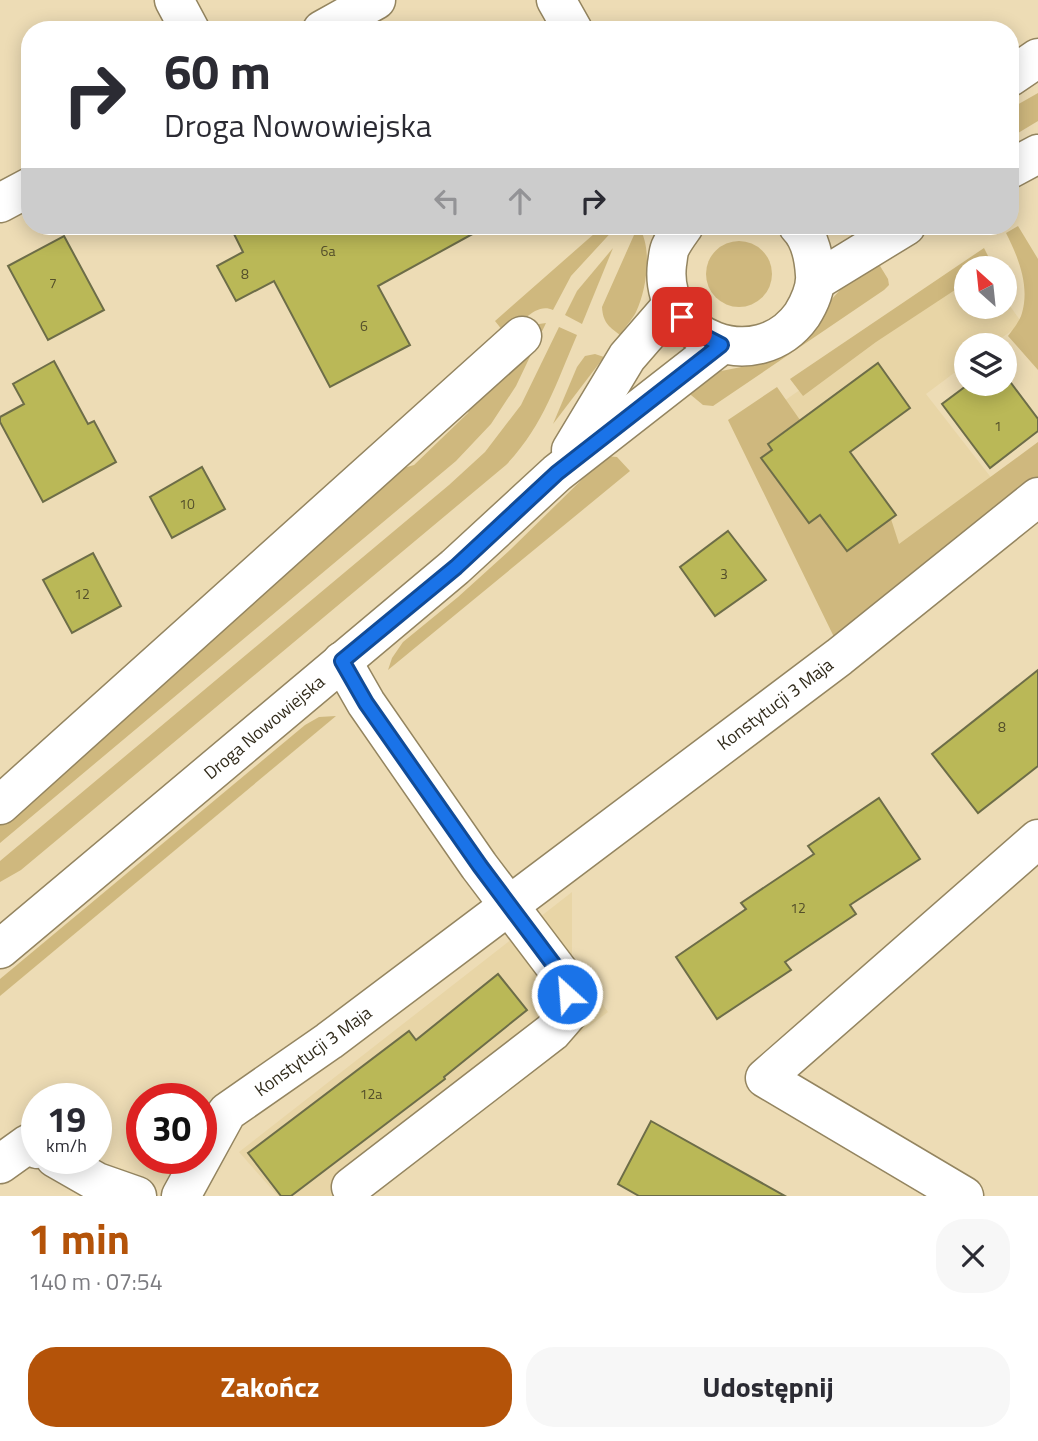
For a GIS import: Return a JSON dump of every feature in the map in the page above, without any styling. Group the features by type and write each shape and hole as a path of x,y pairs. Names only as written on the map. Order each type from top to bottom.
{"street":[{"path":"174,0 185,21"},
{"path":"338,21 376,0"},
{"path":"556,0 568,21"},
{"path":"1019,71 1038,58"},
{"path":"1019,164 1038,154"},
{"path":"0,203 21,192"},
{"path":"671,235 666,277 673,304 692,330 721,345 747,347 772,341 793,327 808,306 816,281 813,254 805,235"},
{"path":"816,281 891,235"},
{"name":"Droga Nowowiejska","path":"557,473 627,357 673,304"},
{"path":"0,805 522,336"},
{"name":"Droga Nowowiejska","path":"0,948 456,567 557,473 721,345"},
{"name":"Konstytucji 3 Maja","path":"181,1196 227,1112 329,1041 839,656 1038,497"},
{"path":"342,661 366,703 508,906 563,977 571,1010 552,1032 351,1187"},
{"path":"964,1196 765,1078 1038,839"},
{"path":"0,1164 21,1149"},
{"path":"83,1174 97,1182 137,1196"}],"shaded area":[{"path":"1038,93 1038,121 1019,133 1019,104"},
{"path":"1019,228 1038,259 1038,370 1017,346 1017,333 1010,333 1020,319 1025,292 1016,256 1007,235 1019,235"},
{"path":"593,235 609,235 571,276 553,310 546,308 534,312 507,336 495,321"},
{"path":"634,235 643,235 647,268 643,292 636,312 620,335 607,323 602,307"},
{"path":"739,241 752,244 762,251 769,261 772,274 769,287 762,297 752,304 739,307 726,304 716,297 709,287 706,274 709,261 716,251 726,244"},
{"path":"613,248 582,324 565,315 577,291"},
{"path":"984,248 988,256 972,256"},
{"path":"877,261 888,279 889,285 884,290 713,406 703,405 685,390 706,374 771,361 790,353 812,331 831,300 848,281"},
{"path":"954,268 954,291 876,342 803,396 790,379"},
{"path":"954,282 954,319 1017,319 1017,316 1022,323 1008,333 954,333 954,373 926,394 1000,489 863,600 738,437 784,401"},
{"path":"546,323 516,386 491,424 456,461 0,843 0,818 383,474 414,465 468,413 476,392 522,340 539,324"},
{"path":"559,327 577,335 539,420 506,465 21,870 0,882 0,861 485,452 521,405"},
{"path":"595,354 604,357 553,424 577,367 585,356"},
{"path":"777,387 800,420 768,443 772,450 761,459 809,523 820,515 847,551 891,519 899,544 1038,442 1038,483 834,637 728,420"},
{"path":"606,456 617,457 630,471 388,670 392,658 403,642 511,549"},
{"path":"336,716 0,996 0,979 305,725 319,717"},
{"path":"572,892 572,959 608,1012 365,1196 278,1196 239,1152"}],"building":[{"path":"234,235 471,235 378,286 410,345 330,387 274,281 236,301 217,266 243,252"},
{"path":"64,236 104,310 48,340 8,266"},
{"path":"54,361 88,424 94,421 116,462 43,502 0,422 0,417 24,404 13,384"},
{"path":"878,363 910,408 850,452 896,515 847,551 820,515 809,523 761,458 772,450 768,444"},
{"path":"1017,391 1038,419 1038,431 990,468 942,404 954,395 1017,396"},
{"path":"202,467 225,509 172,538 150,497"},
{"path":"728,531 766,580 715,616 680,567"},
{"path":"93,553 121,606 72,633 43,580"},
{"path":"1038,670 1038,766 978,813 932,754"},
{"path":"879,798 920,859 850,905 856,914 785,962 791,970 717,1019 676,957 746,909 741,903 814,854 808,846"},
{"path":"498,974 527,1010 444,1077 445,1079 291,1196 281,1196 248,1153 409,1031 416,1040"},
{"path":"651,1121 785,1196 639,1196 618,1184"}],"route":[{"path":"567,994 563,977 508,906 366,703 342,661 456,567 557,473 721,345 692,330 682,317"}]}
